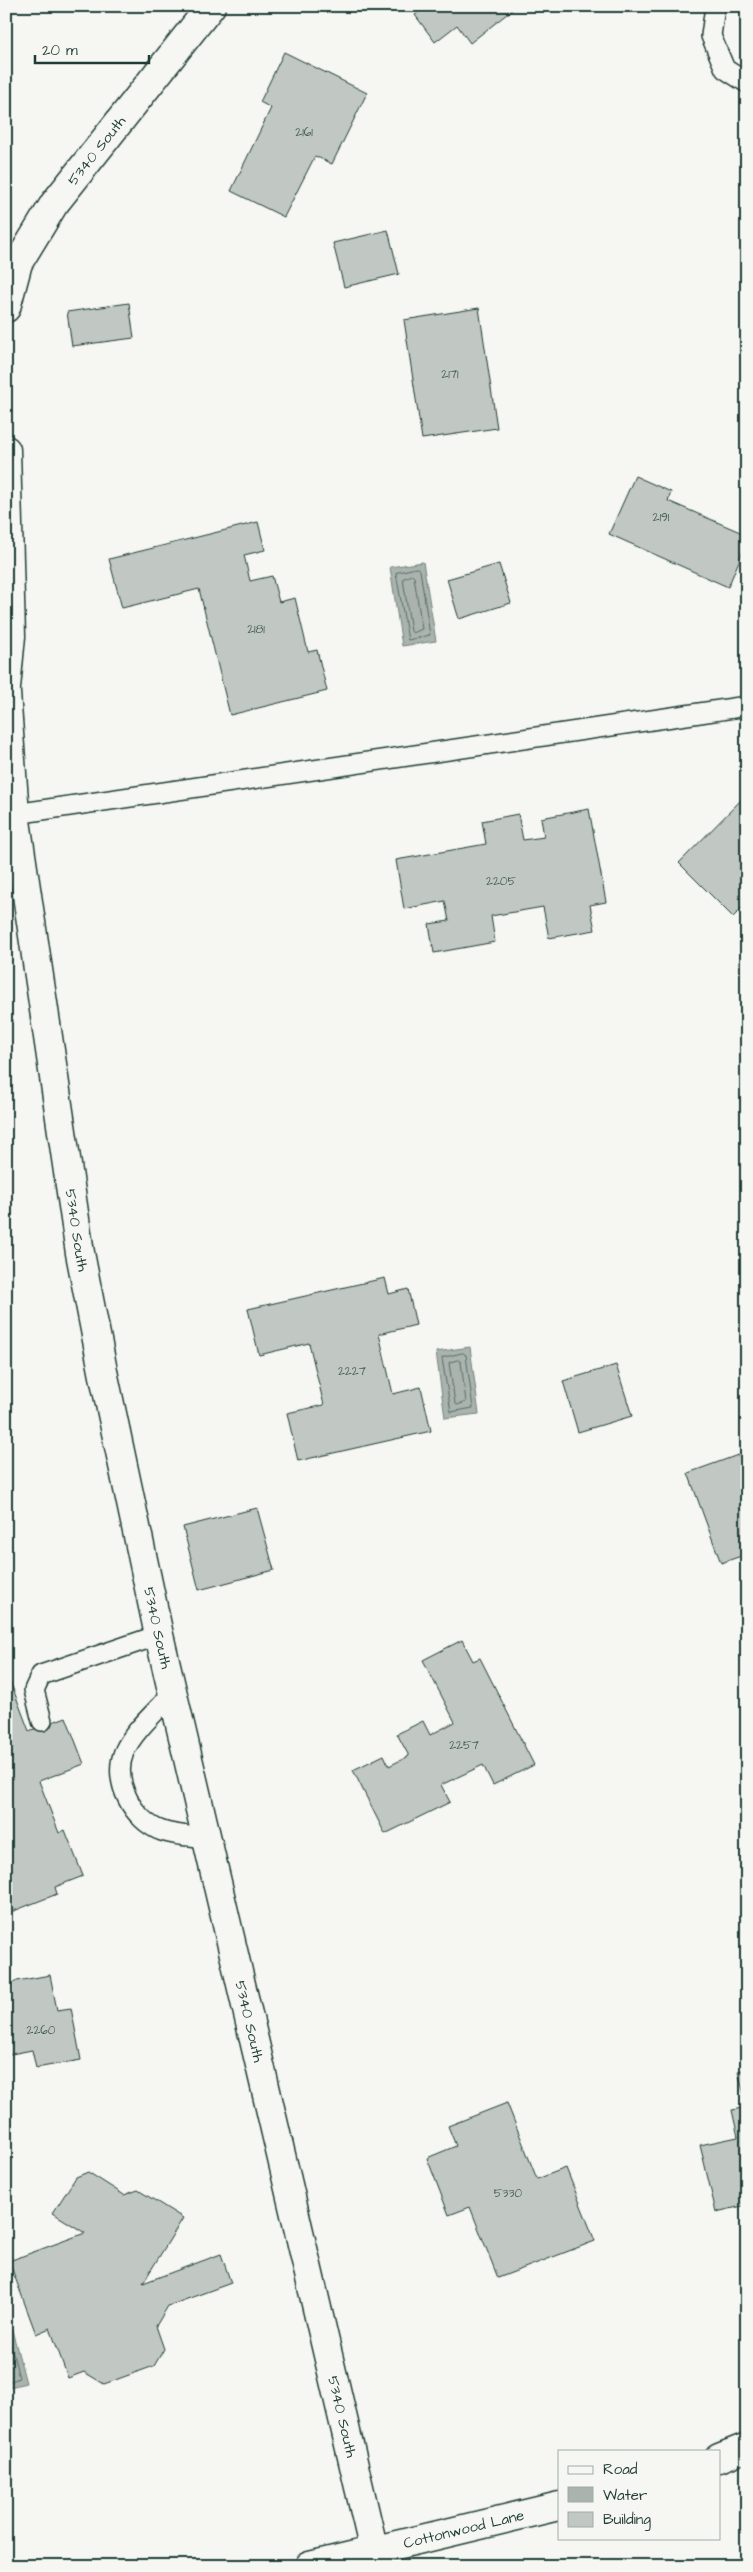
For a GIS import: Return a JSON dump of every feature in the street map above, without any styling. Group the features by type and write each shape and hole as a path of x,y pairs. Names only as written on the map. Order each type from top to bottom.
{"street":[{"name":"5340 South","path":"6,308 18,263 54,204 211,6"},
{"path":"6,450 9,637 6,688"},
{"name":"5340 South","path":"6,693 15,814 80,1253 159,1635 374,2551"},
{"path":"720,2458 747,2447"},
{"name":"Cottonwood Lane","path":"309,2566 558,2506"}],"lane":[{"path":"715,6 712,36 715,45 725,69 747,83"},
{"path":"15,814 747,706"},
{"path":"42,1721 34,1690 41,1675 159,1635"},
{"path":"173,1693 136,1733 124,1753 120,1775 128,1800 142,1818 162,1831 208,1838"}],"water":[{"path":"423,562 436,641 402,646 390,567"},
{"path":"470,1347 479,1414 445,1418 436,1352"},
{"path":"12,2330 26,2383 6,2388 6,2331"}],"building":[{"path":"426,6 517,6 470,43 457,25 435,42 415,15"},
{"path":"284,52 367,93 332,164 315,156 284,217 231,191 271,108 260,102"},
{"path":"388,230 399,274 344,287 333,243"},
{"path":"129,303 134,338 72,346 67,312"},
{"path":"479,308 497,428 422,439 404,320"},
{"path":"635,476 671,492 668,501 747,535 747,542 728,587 609,534"},
{"path":"258,522 265,550 244,555 250,581 272,576 279,602 295,598 308,652 317,650 327,691 230,715 199,589 122,608 109,559"},
{"path":"499,564 511,603 459,619 447,579"},
{"path":"747,794 747,903 733,917 679,863"},
{"path":"589,809 606,902 590,905 595,930 549,938 543,907 491,916 495,942 434,953 429,924 449,921 445,901 404,909 396,860 486,844 482,821 518,814 523,840 544,837 541,818"},
{"path":"385,1278 389,1294 408,1289 416,1325 379,1334 393,1394 421,1387 431,1431 298,1461 287,1413 324,1405 309,1343 259,1355 248,1309"},
{"path":"616,1365 632,1416 578,1432 563,1381"},
{"path":"738,1455 747,1479 747,1554 721,1563 688,1473"},
{"path":"257,1508 274,1570 199,1590 183,1527"},
{"path":"462,1640 473,1661 480,1658 534,1765 493,1785 483,1765 441,1785 450,1802 385,1834 353,1770 384,1755 389,1766 409,1756 397,1734 423,1721 430,1735 455,1722 423,1660"},
{"path":"10,1681 29,1731 66,1717 84,1764 39,1781 59,1833 65,1830 83,1876 55,1887 57,1894 6,1914 6,1683"},
{"path":"50,1975 57,2010 71,2008 81,2060 36,2068 32,2050 6,2055 6,1983"},
{"path":"747,2069 747,2107 738,2071"},
{"path":"507,2103 537,2179 566,2168 595,2241 498,2278 470,2207 449,2215 427,2158 456,2146 448,2126"},
{"path":"747,2107 747,2205 716,2212 700,2145 738,2137 732,2110"},
{"path":"88,2172 124,2195 138,2190 183,2218 143,2283 221,2254 231,2283 168,2306 156,2326 164,2349 154,2366 104,2384 84,2372 68,2378 50,2328 36,2334 9,2261 85,2233 53,2213 76,2177"}]}
